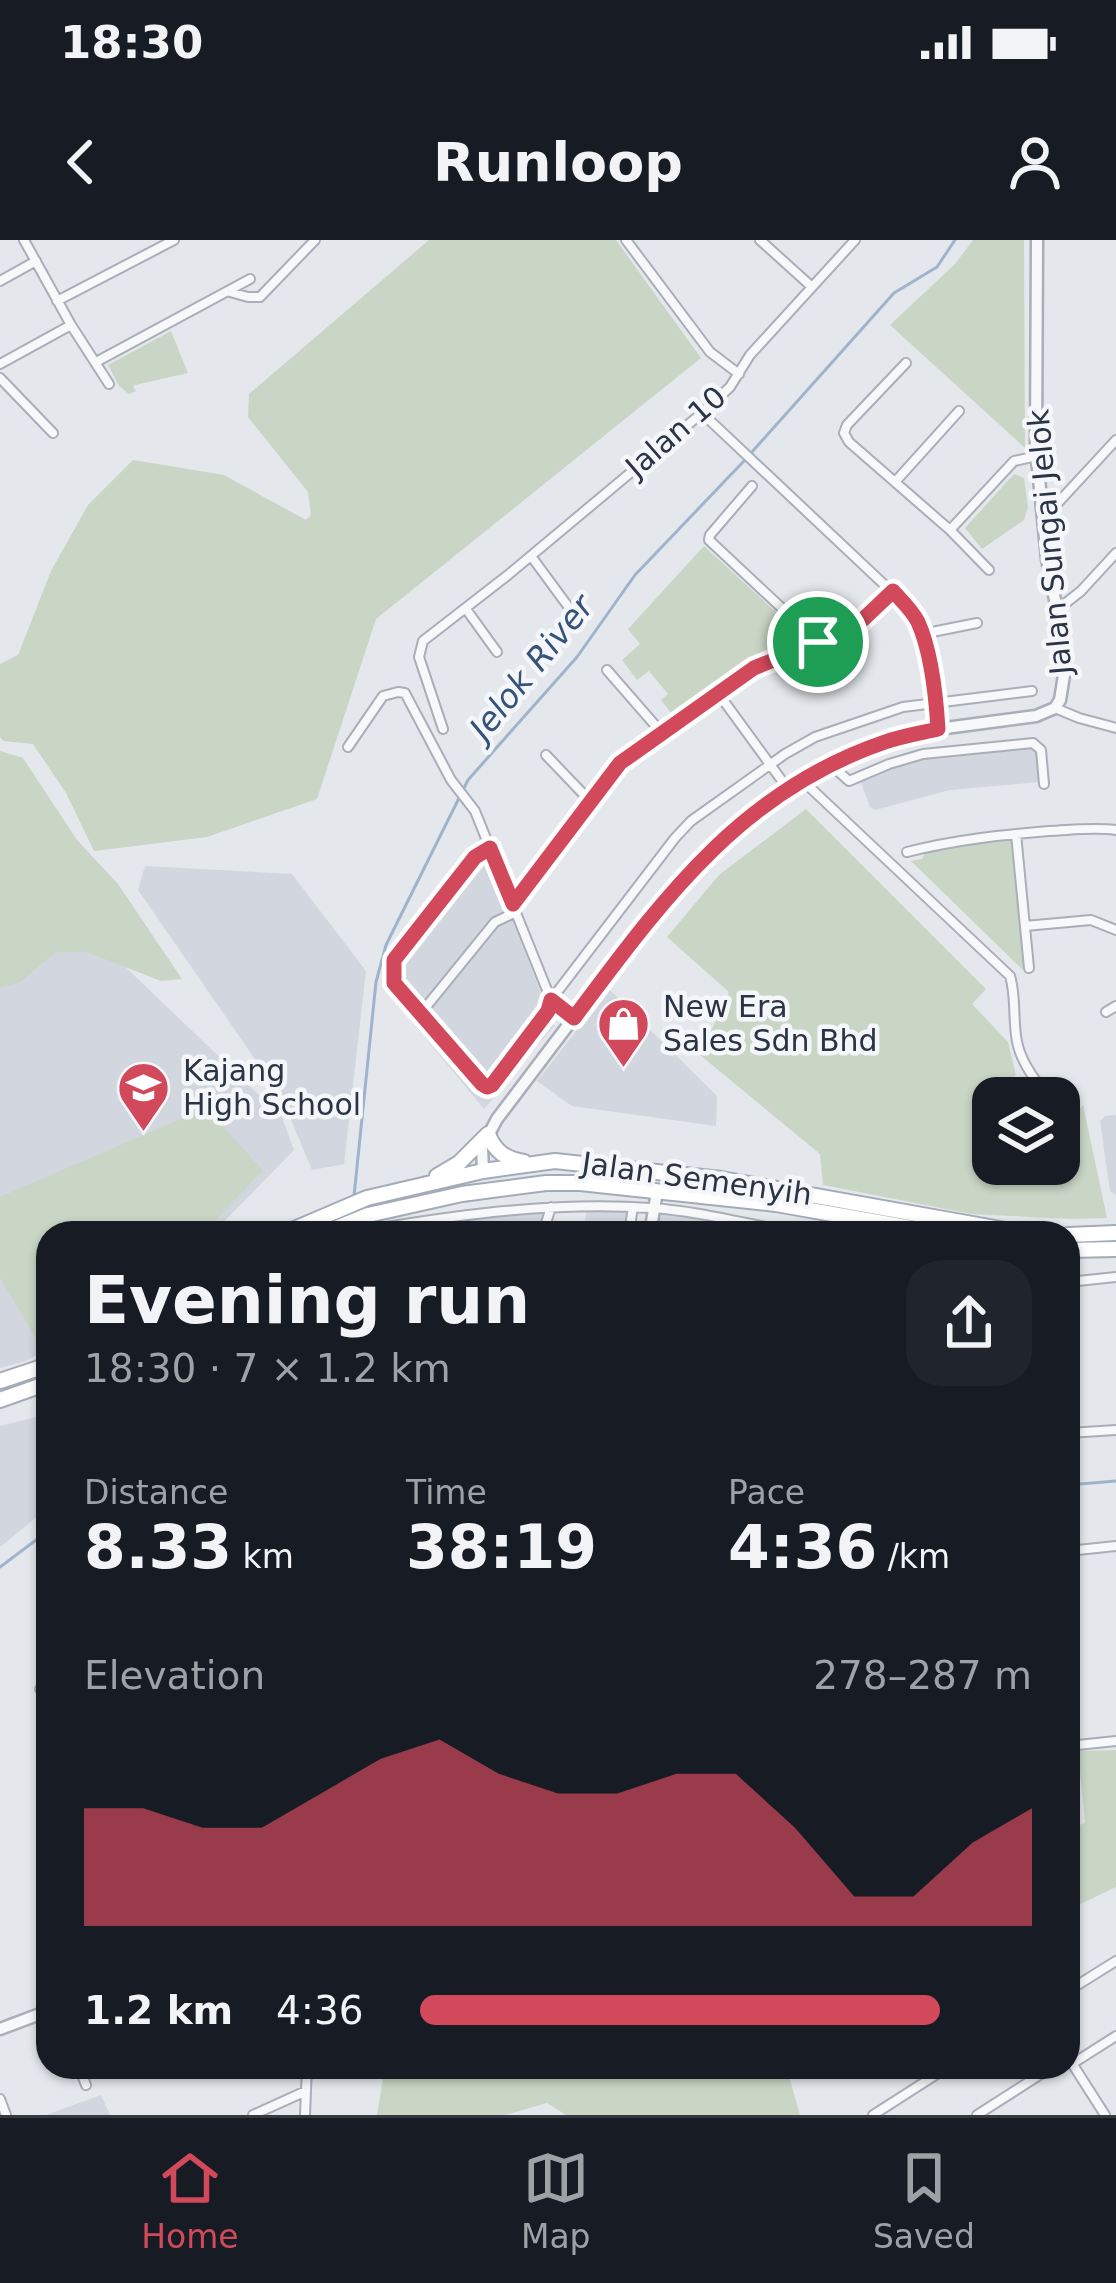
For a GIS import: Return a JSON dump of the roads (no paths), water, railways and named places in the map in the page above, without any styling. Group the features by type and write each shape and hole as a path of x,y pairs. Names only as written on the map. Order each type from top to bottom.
{"main road":[{"path":"422,1184 459,1163 488,1134 499,1153 535,1164"},
{"name":"Jalan Semenyih","path":"336,1221 367,1198 483,1171 564,1161 721,1179 956,1221"},
{"path":"628,1168 649,1179 656,1200"},
{"path":"392,1209 406,1200 469,1183 483,1171 490,1181 536,1178 546,1184"},
{"path":"656,1200 662,1184 669,1181 721,1179"},
{"name":"Jalan Semenyih","path":"349,1221 462,1194 580,1183 656,1200 776,1204 860,1221"},
{"path":"1080,1234 1116,1233"},
{"path":"1080,1250 1116,1249"},
{"path":"0,1381 36,1369"},
{"path":"0,1400 36,1387"}],"street":[{"path":"24,240 110,384"},
{"path":"57,301 174,240"},
{"path":"228,292 260,297 315,240"},
{"path":"626,240 710,352 739,374"},
{"path":"760,240 812,287"},
{"name":"Jalan 10","path":"442,729 419,656 423,641 703,413 855,240"},
{"name":"Jalan Sungai Jelok","path":"483,1171 481,1154 488,1134 508,1103 656,909 746,819 830,764 886,742 938,729 1036,716 1055,708 1064,692 1064,675 1037,456 1037,240"},
{"path":"0,280 36,261"},
{"path":"96,362 250,279"},
{"path":"0,364 71,325"},
{"path":"906,363 844,433 989,570"},
{"path":"0,378 53,433"},
{"path":"895,482 959,411"},
{"path":"703,413 909,608 922,634 938,729"},
{"path":"1042,520 1116,440"},
{"path":"950,530 1014,461 1037,456"},
{"path":"752,486 710,535 710,541 818,642"},
{"path":"1058,610 1116,553"},
{"path":"531,556 570,609"},
{"path":"421,1013 495,922 514,908 620,763 754,668 855,627 893,591"},
{"path":"466,609 496,652"},
{"path":"922,634 977,623"},
{"path":"607,670 662,732"},
{"path":"490,848 475,857 394,960 394,983 487,1087 692,821 814,737 903,707 1032,691"},
{"path":"718,693 788,789"},
{"path":"348,747 383,696 405,694 451,780 475,811 551,1000 574,1018"},
{"path":"1055,708 1116,728"},
{"path":"830,764 849,781 923,754 1033,743 1041,751 1044,784"},
{"path":"546,755 590,800"},
{"path":"802,780 1010,976 1018,1046 1034,1077"},
{"path":"908,852 951,841 1016,834 1116,830"},
{"path":"1016,834 1029,968"},
{"path":"1025,926 1091,920 1116,930"},
{"path":"1106,1012 1116,1006"},
{"path":"652,1221 656,1200"},
{"path":"424,1221 551,1207 632,1208 656,1200 746,1221"},
{"path":"547,1221 551,1207"},
{"path":"630,1221 632,1208"},
{"path":"1080,1281 1116,1277"},
{"path":"1080,1432 1116,1430"},
{"path":"1080,1550 1116,1546"},
{"path":"1080,1745 1116,1741"},
{"path":"1080,1983 1116,1961"},
{"path":"0,2029 36,2016"},
{"path":"1080,2056 1116,2036"},
{"path":"1080,2076 1105,2115"},
{"path":"84,2079 86,2085"},
{"path":"305,2115 306,2079"},
{"path":"873,2115 929,2079"},
{"path":"977,2115 1033,2079"},
{"path":"253,2115 306,2091"},
{"path":"0,2099 7,2115"}],"waterway":[{"name":"Jelok River","path":"354,1196 376,982 386,945 468,780 577,657 635,575 894,293 937,267 955,240"},
{"path":"1080,1484 1116,1481"},
{"name":"Jelok River","path":"0,1567 36,1540"}],"place":[{"name":"New Era Sales Sdn Bhd","path":"624,1070"},
{"name":"Kajang High School","path":"144,1134"}]}
